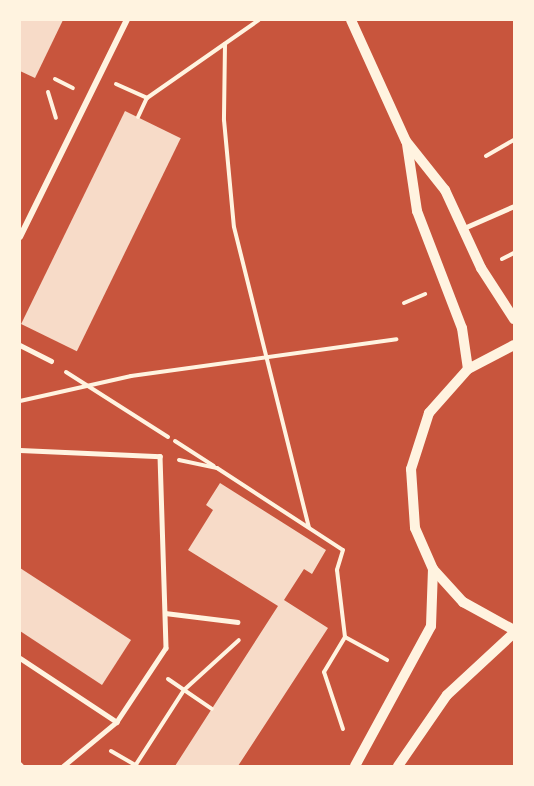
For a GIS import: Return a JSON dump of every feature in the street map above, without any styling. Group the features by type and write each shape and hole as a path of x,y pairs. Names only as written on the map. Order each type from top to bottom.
{"street":[{"path":"20,237 127,20"},
{"path":"351,20 406,141 445,190 462,229 514,319"},
{"path":"406,141 417,211 462,328 468,369"},
{"path":"398,766 447,695 514,631 464,602 433,569 415,528 411,469 429,413 468,369 514,345"},
{"path":"355,766 431,627 433,569"}],"lane":[{"path":"462,229 514,206"},
{"path":"20,345 51,361"},
{"path":"20,450 160,456 166,648 117,722 64,766"},
{"path":"165,613 237,622"},
{"path":"20,658 117,722"}],"path":[{"path":"138,117 147,99 259,20"},
{"path":"225,44 224,120 234,227 263,359 309,527"},
{"path":"99,76 147,99"},
{"path":"486,156 514,140"},
{"path":"496,262 514,253"},
{"path":"404,303 433,290"},
{"path":"20,401 87,386 396,339"},
{"path":"51,361 343,550 337,570 345,637 324,672 343,729"},
{"path":"160,456 217,468"},
{"path":"95,741 136,766 184,690 242,637"},
{"path":"345,637 387,660"},
{"path":"153,669 212,709"}],"building":[{"path":"20,20 63,20 35,78 20,71"},
{"path":"125,111 181,138 77,351 21,324"},
{"path":"220,483 326,550 312,574 304,569 284,600 328,628 238,766 175,766 278,606 188,550 213,510 206,505"},
{"path":"20,568 131,640 102,685 20,631"}]}
